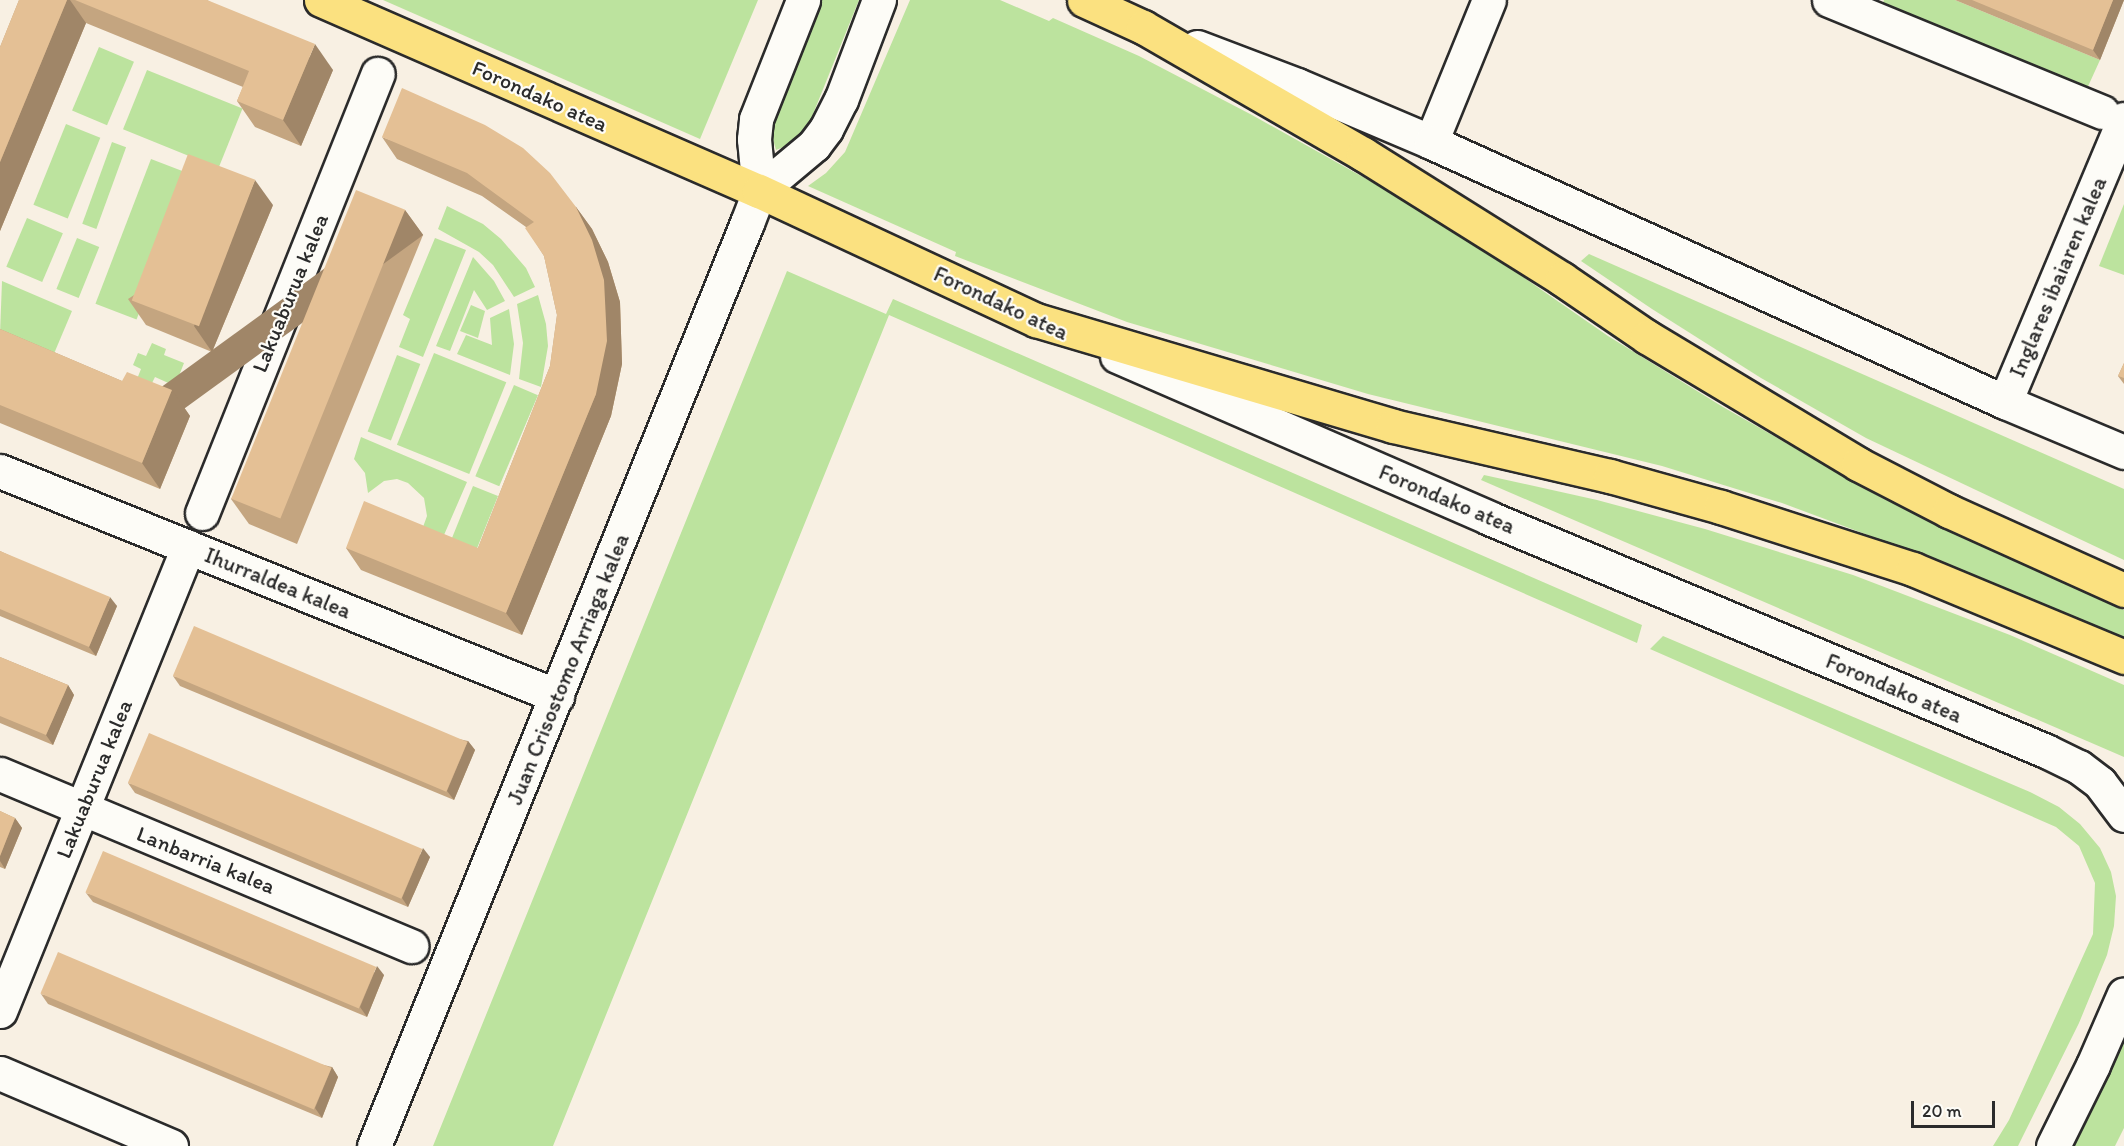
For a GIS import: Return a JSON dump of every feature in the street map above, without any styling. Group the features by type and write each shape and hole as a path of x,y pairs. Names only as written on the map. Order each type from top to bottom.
{"main road":[{"name":"Forondako atea","path":"321,0 759,191 1036,320"},
{"path":"1084,0 1143,27 1363,154 1562,279 1647,337 1858,464 1948,511 2124,590"},
{"path":"1036,320 1393,426 1610,476 1721,507 1913,569 2124,657"}],"street":[{"path":"759,191 754,139 756,119 803,0"},
{"path":"759,191 814,145 826,129 841,100 879,0"},
{"path":"1431,142 1489,0"},
{"path":"1829,0 2113,116"},
{"path":"1143,27 1298,85 1431,142 2005,402 2124,452"},
{"name":"Lakuaburua kalea","path":"202,513 378,74"},
{"name":"Inglares ibaiaren kalea","path":"2005,402 2113,116"},
{"name":"Juan Crisostomo Arriaga kalea","path":"374,1146 759,191"},
{"name":"Forondako atea","path":"1036,320 1489,518 2079,767 2100,783 2124,815"},
{"name":"Ihurraldea kalea","path":"0,471 557,696"},
{"name":"Lakuaburua kalea","path":"0,1011 188,547"},
{"name":"Lanbarria kalea","path":"0,774 412,946"},
{"path":"2053,1146 2093,1065 2124,994"},
{"path":"0,1073 171,1146"}],"green space":[{"path":"383,0 758,0 700,139"},
{"path":"816,0 859,0 811,119 799,135 786,146 776,150 771,132 772,107"},
{"path":"910,0 1000,0 1049,21 1053,18 1139,56 1252,115 1379,186 1490,254 1608,336 1723,407 1882,498 2124,610 2124,638 1975,575 1782,503 1662,466 1368,394 1127,322 955,256 956,252 808,186 826,173 845,152"},
{"path":"1884,0 1955,0 2100,60 2085,93 1880,11"},
{"path":"99,47 134,62 107,125 72,111"},
{"path":"147,70 242,109 219,168 123,129"},
{"path":"66,124 100,138 68,219 33,205"},
{"path":"112,142 126,147 96,229 82,224"},
{"path":"151,159 192,175 137,319 95,304"},
{"path":"2124,204 2124,275 2099,266"},
{"path":"447,206 483,224 501,239 526,268 535,287 514,297 493,265 479,252 438,229"},
{"path":"27,218 63,233 42,282 6,267"},
{"path":"77,238 99,247 79,298 56,289"},
{"path":"435,238 466,250 423,357 399,347 410,319 403,315"},
{"path":"1589,254 2124,489 2124,560 1866,438 1761,378 1581,261"},
{"path":"473,257 494,281 505,301 487,310 474,290 450,351 436,346"},
{"path":"787,271 886,314 893,299 1642,625 1637,643 889,315 553,1146 433,1146"},
{"path":"2,281 72,311 53,356 0,334"},
{"path":"538,295 546,324 548,346 541,387 519,379 523,343 517,304"},
{"path":"471,305 485,311 478,338 460,331"},
{"path":"509,309 514,344 510,375 457,354 466,335 492,345 490,318"},
{"path":"152,343 166,349 164,355 184,363 175,386 155,377 151,385 137,379 141,369 133,365 138,353 146,356"},
{"path":"434,353 506,382 469,474 397,445"},
{"path":"397,355 420,364 391,441 368,432"},
{"path":"514,385 538,395 499,486 475,476"},
{"path":"361,437 467,482 444,535 423,527 427,516 424,498 408,483 397,479 384,481 368,493 365,473 354,459"},
{"path":"1484,475 1597,500 1705,529 1853,575 2010,635 2124,685 2124,757 1481,480"},
{"path":"473,486 498,496 476,550 451,540"},
{"path":"1663,636 2030,792 2059,807 2080,824 2100,848 2111,872 2116,896 2114,926 2107,955 2079,1023 2018,1146 1993,1146 2009,1120 2093,934 2095,883 2079,846 2056,827 1650,649"},
{"path":"2124,1022 2124,1128 2115,1146 2067,1146"}],"building":[{"path":"19,0 67,0 0,162 0,47"},
{"path":"75,0 207,0 315,44 283,120 237,101 249,71"},
{"path":"1972,0 2113,0 2093,50"},
{"path":"402,88 485,125 523,148 550,173 576,207 592,240 604,280 607,341 596,394 506,613 346,548 364,501 478,548 550,366 557,315 544,256 525,228 534,222 467,173 382,137"},
{"path":"188,154 255,180 199,326 132,301"},
{"path":"356,190 405,210 280,519 231,499"},
{"path":"0,329 122,381 127,372 172,390 142,463 0,405"},
{"path":"2124,363 2124,378 2118,376"},
{"path":"0,551 110,597 89,647 0,609"},
{"path":"194,626 467,742 446,792 173,676"},
{"path":"0,657 68,685 46,735 0,716"},
{"path":"149,733 422,849 401,899 128,783"},
{"path":"0,811 15,818 0,856"},
{"path":"103,851 376,967 359,1008 85,892"},
{"path":"58,952 331,1068 314,1109 40,993"}]}
